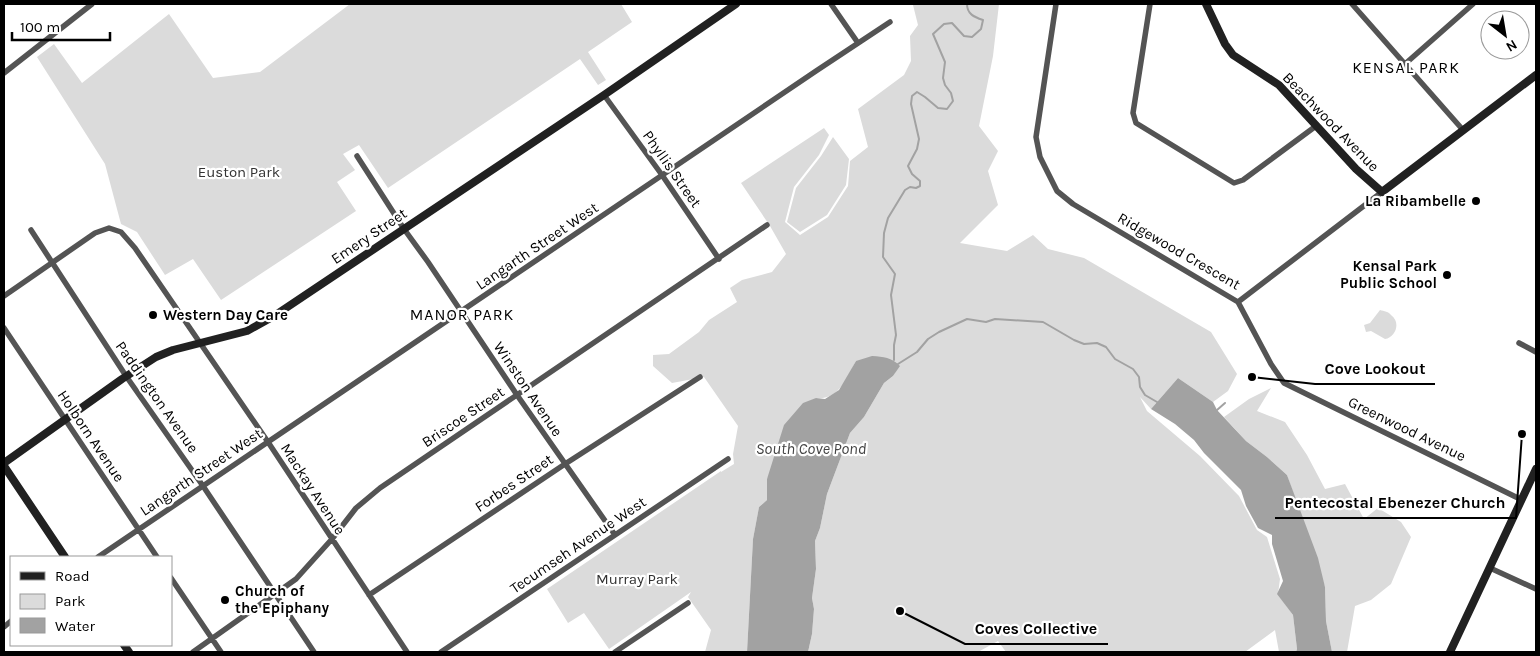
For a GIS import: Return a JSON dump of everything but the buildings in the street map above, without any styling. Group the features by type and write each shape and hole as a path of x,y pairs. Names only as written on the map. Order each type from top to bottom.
{"street":[{"path":"4,73 92,4"},
{"name":"Emery Street","path":"4,465 65,419 156,357 174,350 247,331 262,323 736,4"},
{"path":"831,4 858,43"},
{"name":"Ridgewood Crescent","path":"1056,4 1036,137 1040,157 1057,191 1073,204 1238,302 1536,75"},
{"path":"1150,4 1133,113 1136,123 1234,183 1243,180 1316,126"},
{"name":"Beachwood Avenue","path":"1206,4 1225,44 1234,55 1279,85 1356,169 1382,192"},
{"path":"1352,4 1463,130"},
{"path":"1405,64 1473,4"},
{"name":"Langarth Street West","path":"99,556 890,22"},
{"name":"Phyllis Street","path":"604,94 719,259"},
{"name":"Winston Avenue","path":"357,156 516,395 615,535"},
{"name":"Briscoe Street","path":"192,652 296,579 332,539 356,508 380,488 767,225"},
{"name":"Mackay Avenue","path":"4,296 95,233 109,228 121,232 135,248 268,442 407,652"},
{"name":"Paddington Avenue","path":"31,230 126,376 203,486 314,652"},
{"name":"Greenwood Avenue","path":"1238,302 1271,364 1284,383 1522,500"},
{"name":"Holborn Avenue","path":"4,328 157,556"},
{"path":"1519,343 1536,352"},
{"name":"Forbes Street","path":"369,595 565,464 700,377"},
{"name":"Tecumseh Avenue West","path":"441,652 728,459"},
{"path":"4,465 64,556"},
{"path":"1450,652 1536,469"},
{"path":"1490,568 1536,590"},
{"path":"172,579 221,652"},
{"path":"616,652 688,604"}],"green space":[{"name":"Euston Park","path":"350,4 621,4 632,22 588,52 606,80 598,85 580,59 388,188 359,145 343,154 355,170 337,182 356,211 221,300 193,259 165,275 137,232 121,224 105,164 37,57 54,44 82,83 169,14 213,78 260,72"},
{"name":"Murray Park","path":"999,4 993,56 979,126 998,151 988,171 998,205 960,243 1007,251 1033,235 1048,249 1084,258 1211,332 1237,374 1228,391 1213,402 1178,378 1151,409 1140,397 1147,411 1200,456 1239,496 1257,530 1267,537 1280,579 1278,594 1293,615 1296,652 1279,652 1275,630 1245,652 1006,652 998,641 978,652 808,652 814,609 812,598 816,569 815,541 820,528 827,494 850,433 864,417 884,383 893,376 899,366 856,361 845,381 836,392 831,396 816,398 767,479 767,500 759,507 753,539 747,652 705,652 711,630 688,597 691,592 609,649 584,613 568,623 547,589 734,464 733,454 738,426 704,377 672,383 653,366 653,355 669,354 699,332 709,320 737,302 730,288 742,280 772,272 786,254 741,183 824,128 829,135 819,155 794,187 785,222 800,235 828,217 848,186 850,161 868,147 858,109 904,75 911,61 910,36 918,25 913,5"},
{"path":"833,137 849,159 846,185 827,215 800,232 787,222 796,188"},
{"path":"1380,310 1389,313 1396,321 1396,329 1389,338 1385,339 1371,331 1366,332 1364,325 1370,323"},
{"path":"1271,388 1257,411 1285,422 1307,455 1325,489 1345,484 1364,519 1378,508 1401,522 1411,537 1391,584 1371,600 1355,606 1347,652 1332,652 1326,621 1325,587 1287,475 1246,441 1224,417 1249,399"}],"water":[{"name":"South Cove Pond","path":"872,356 890,359 900,366 893,376 884,383 864,417 850,433 827,494 820,528 815,541 816,569 812,598 814,609 808,652 747,652 753,539 759,507 767,500 767,479 784,425 803,403 816,398 825,399 839,390 856,361"},
{"path":"1178,378 1213,402 1217,410 1246,441 1287,475 1318,558 1325,587 1326,621 1332,652 1296,652 1293,615 1277,594 1283,581 1272,544 1272,535 1258,528 1246,506 1241,490 1204,453 1194,440 1175,424 1151,409"}],"waterway":[{"path":"894,360 896,335 891,295 895,274 883,257 884,233 888,218 905,190 910,187 916,188 920,186 920,181 912,174 908,166 917,149 919,139 911,104 912,96 917,92 938,108 947,109 953,101 943,78 945,62 933,34 944,24 952,23 964,36 972,37 981,29 983,20 972,15 968,10 967,4"},
{"path":"898,364 917,352 928,339 967,319 986,322 995,319 1043,322 1084,344 1097,343 1106,347 1115,359 1133,369 1139,377 1140,387 1145,395 1157,402"},
{"path":"1217,410 1225,403"}],"place":[{"name":"La Ribambelle","path":"1476,201"},
{"name":"Kensal Park Public School","path":"1447,275"},
{"name":"Western Day Care","path":"153,315"},
{"name":"Cove Lookout","path":"1252,377"},
{"name":"Pentecostal Ebenezer Church","path":"1522,434"},
{"name":"Church of the Epiphany","path":"225,600"},
{"name":"Coves Collective","path":"900,611"}],"district":[{"name":"KENSAL PARK","path":"1406,67"},
{"name":"MANOR PARK","path":"462,314"}]}
